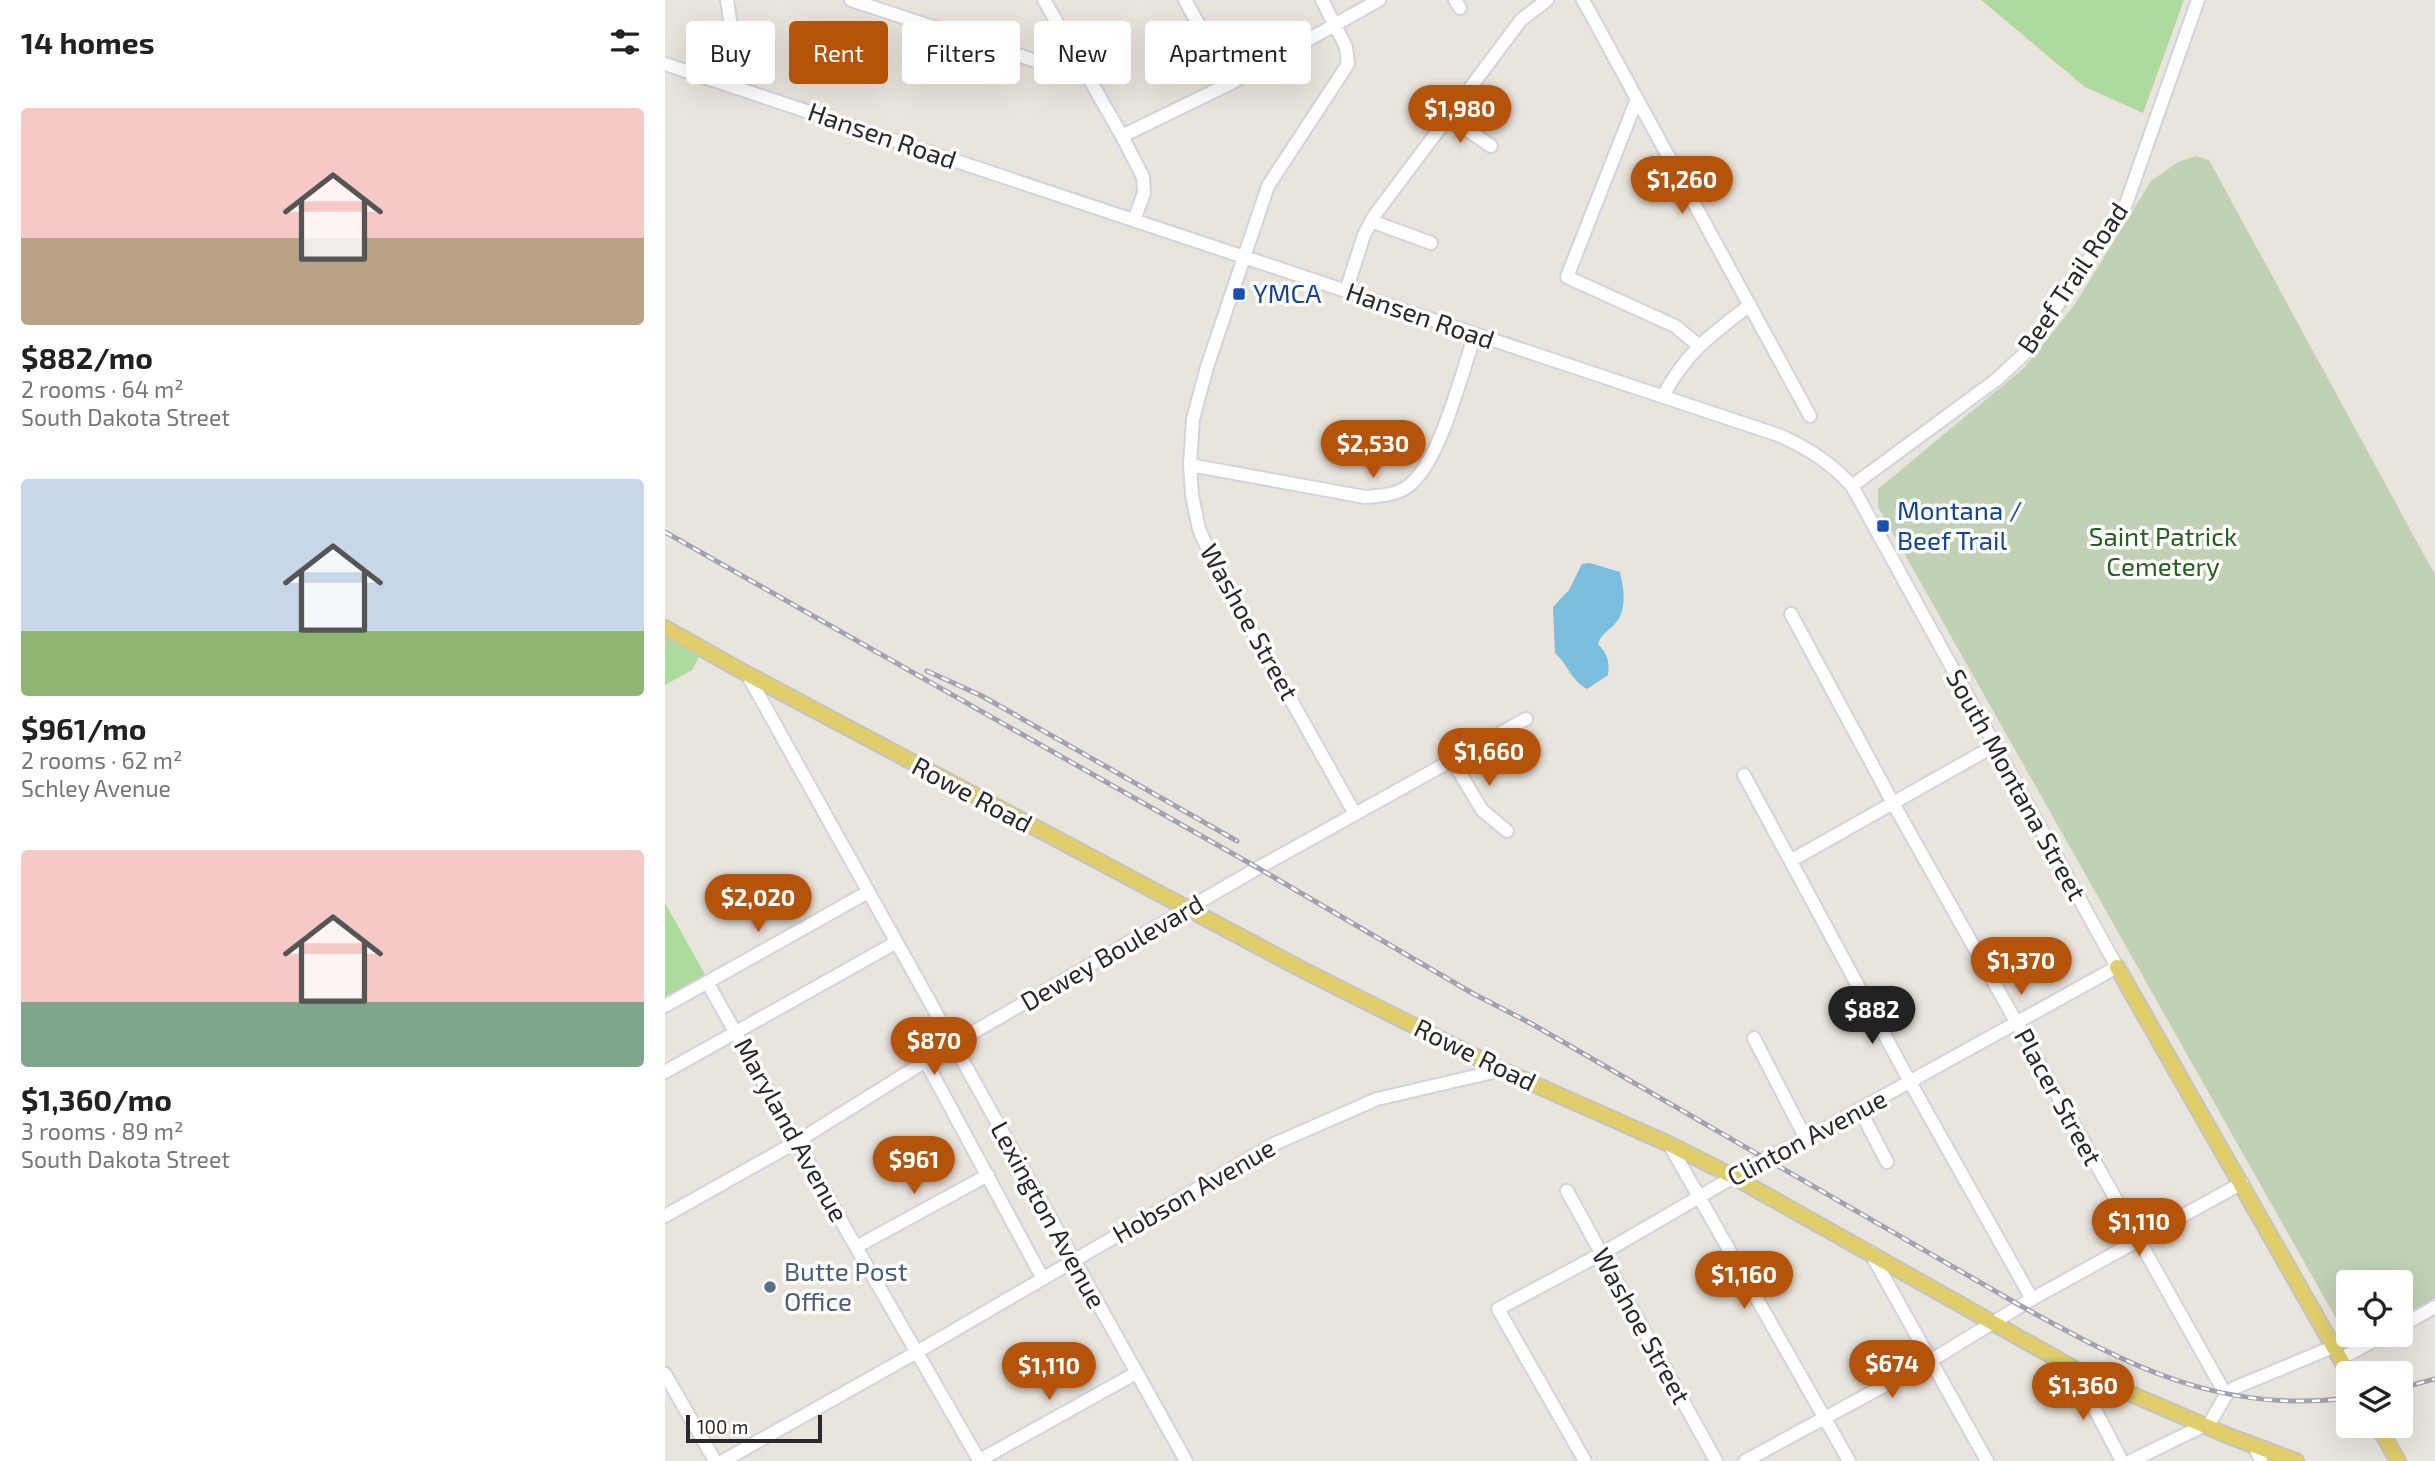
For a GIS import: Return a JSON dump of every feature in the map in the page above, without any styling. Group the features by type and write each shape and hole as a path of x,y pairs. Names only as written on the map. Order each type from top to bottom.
{"main road":[{"name":"Rowe Road","path":"665,628 1187,910 1502,1070 1669,1144 1734,1177 2082,1373 2295,1461"},
{"name":"South Montana Street","path":"2117,967 2342,1361"},
{"path":"2385,1438 2398,1461"}],"street":[{"path":"727,0 738,73 737,88"},
{"path":"851,0 1034,61"},
{"path":"1044,0 1056,21"},
{"path":"1185,0 1197,21"},
{"name":"Washoe Street","path":"1322,0 1346,47 1347,65 1268,186 1207,367 1193,419 1190,465 1192,495 1199,529 1213,561 1355,814"},
{"path":"1311,38 1379,0"},
{"path":"1346,291 1371,221 1521,20 1547,0"},
{"path":"1583,0 1810,416"},
{"name":"Beef Trail Road","path":"1852,486 1996,380 2022,355 2044,325 2126,204 2198,0"},
{"name":"Hansen Road","path":"665,64 1780,436 1810,450 1830,464 1852,486"},
{"path":"1092,84 1143,177 1143,192 1134,220"},
{"path":"1122,136 1229,84"},
{"path":"1637,99 1567,277 1675,326 1698,345"},
{"path":"1448,117 1491,146"},
{"path":"1371,221 1431,243"},
{"path":"1663,396 1675,374 1698,345 1750,305"},
{"path":"1190,465 1365,497 1405,489 1423,472 1434,449 1475,335"},
{"name":"South Montana Street","path":"1852,486 2117,967"},
{"name":"Placer Street","path":"1791,614 1893,803 2226,1395"},
{"name":"Lexington Avenue","path":"747,674 1186,1461"},
{"name":"Dewey Boulevard","path":"665,1216 798,1141 953,1044 1526,719"},
{"path":"1792,860 1994,746"},
{"path":"1452,760 1482,810 1507,831"},
{"path":"1744,775 1910,1082 2032,1299"},
{"path":"665,1006 867,892"},
{"path":"665,1072 895,943"},
{"name":"Clinton Avenue","path":"1585,1461 1498,1309 2117,967"},
{"name":"Maryland Avenue","path":"707,982 978,1461"},
{"path":"1754,1038 1806,1139"},
{"path":"926,1062 1043,1279"},
{"name":"Hobson Avenue","path":"723,1461 917,1352 1274,1144 1377,1099 1502,1070"},
{"path":"1860,1110 1887,1162"},
{"path":"1669,1144 1849,1461"},
{"path":"856,1247 988,1175"},
{"path":"1745,1461 1930,1360 2032,1299 2242,1183"},
{"name":"Washoe Street","path":"1567,1191 1716,1461"},
{"path":"1870,1252 1987,1461"},
{"path":"2413,1319 2435,1307"},
{"path":"2131,1461 2206,1425 2226,1395 2234,1388 2353,1347"},
{"path":"978,1461 1136,1373"},
{"path":"2082,1373 2082,1385 2122,1461"},
{"path":"665,1374 715,1461"},
{"path":"2254,1445 2261,1461"}],"green space":[{"path":"1981,0 2184,0 2143,113 2085,87"},
{"name":"Saint Patrick Cemetery","path":"2196,156 2209,160 2435,575 2435,1298 2413,1310 2413,1270 2336,1270 2336,1318 1878,507 1878,489 2024,368 2075,304 2151,181 2178,162"},
{"path":"665,636 700,655 692,670 665,685"},
{"path":"665,903 707,978 665,1001"}],"water":[{"path":"1590,563 1620,572 1624,601 1618,620 1598,644 1607,658 1608,675 1587,689 1577,681 1555,653 1553,607 1569,590 1582,564"}],"railway":[{"path":"665,532 1258,868 1472,993 1532,1024 2021,1306 2100,1348 2138,1366 2217,1392 2258,1399 2336,1399"},
{"path":"927,671 982,696 1237,841"},
{"path":"2413,1385 2435,1379"}],"place":[{"name":"YMCA","path":"1239,294"},
{"name":"Montana / Beef Trail","path":"1883,526"},
{"name":"Butte Post Office","path":"770,1287"}]}
